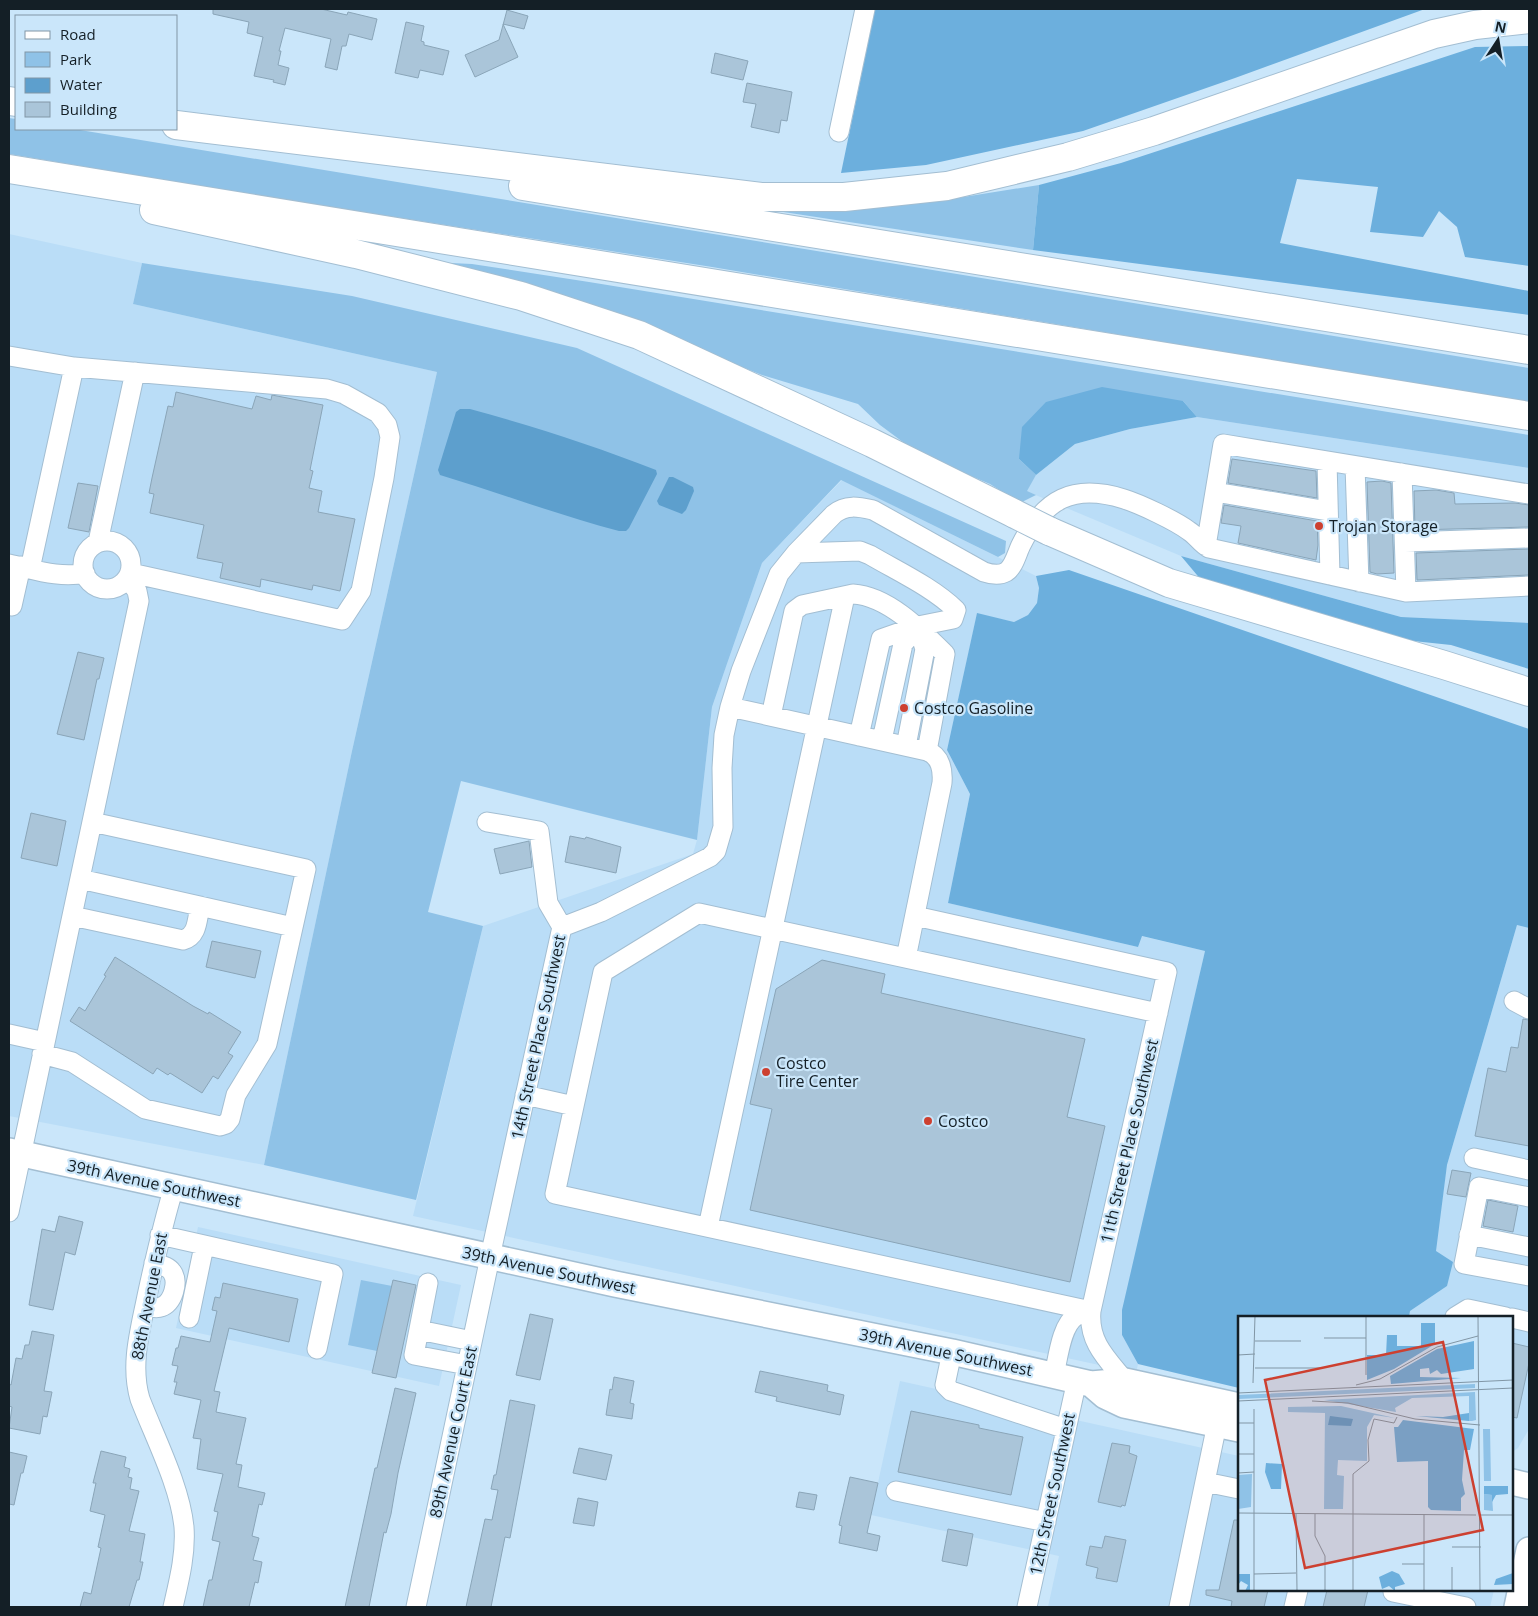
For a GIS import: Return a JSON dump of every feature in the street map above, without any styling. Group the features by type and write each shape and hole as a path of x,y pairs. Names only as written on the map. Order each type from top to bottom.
{"highway":[{"path":"178,127 761,197 844,197 947,186 1068,157 1154,131 1434,34 1476,24 1529,19"},
{"path":"178,127 780,229 1529,350"},
{"path":"9,168 1529,416"},
{"path":"9,178 356,254 521,296 576,313 639,335 872,443 1030,526 1169,583 1529,692"}],"main road":[{"name":"39th Avenue Southwest","path":"15,1152 615,1284 952,1352 1074,1380 1125,1381 1238,1406"},
{"name":"39th Avenue Southwest","path":"1074,1380 1124,1405 1228,1426"},
{"path":"1513,1482 1529,1486"},
{"path":"1517,1607 1529,1550"}],"street":[{"path":"839,132 865,9"},
{"path":"9,356 74,367 326,389 344,394 378,413 387,425 390,437 384,478 361,591 342,620 164,580 129,576"},
{"path":"12,606 20,566 74,367"},
{"path":"98,542 135,372"},
{"path":"1206,546 1223,444 1529,494"},
{"path":"1327,461 1330,575"},
{"path":"1355,466 1359,582"},
{"path":"1402,473 1406,592"},
{"path":"1215,492 1328,511"},
{"name":"14th Street Place Southwest","path":"490,1257 562,927 601,912 710,857 716,851 723,827 723,751 730,707 741,671 779,574 796,553 838,510 852,506 881,514 990,574 1007,571 1030,526 1044,510 1058,500 1078,494 1099,494 1125,499 1138,504 1186,529 1206,546 1359,582 1406,592 1529,586"},
{"path":"1405,542 1529,538"},
{"path":"114,541 127,549 132,564 129,576 122,584 108,589 99,588 92,584 85,573 83,561 86,553 91,546 98,542 114,541"},
{"path":"796,553 860,551 870,554 926,588 956,610 953,619 918,626 881,638 859,736"},
{"path":"20,566 73,576 85,573"},
{"path":"129,576 137,591 139,601"},
{"path":"9,1212 15,1152 44,1048 139,601 152,584 164,580"},
{"path":"771,716 794,611 802,605 844,596 861,595 887,606 918,626 945,654 927,750"},
{"path":"708,1228 844,596"},
{"path":"882,740 903,644 918,626"},
{"path":"906,746 925,649 918,626"},
{"path":"730,707 927,750 936,756 941,765 943,776 906,958"},
{"path":"9,1034 72,1062 146,1109 220,1126 230,1120 236,1095 267,1044 306,869 92,822"},
{"path":"487,822 539,831 548,903 562,927"},
{"path":"80,879 293,927"},
{"path":"72,916 183,940 194,934 200,906"},
{"path":"1091,1311 555,1194 603,972 699,913 1158,1013"},
{"name":"11th Street Place Southwest","path":"915,916 1167,972 1091,1311 1090,1323 1092,1334 1125,1381"},
{"path":"525,1095 574,1106"},
{"path":"1474,1158 1529,1170"},
{"name":"88th Avenue East","path":"173,1607 183,1552 184,1528 175,1486 140,1399 136,1385 135,1369 138,1342 160,1235 174,1187"},
{"path":"1529,1197 1479,1187 1464,1264 1529,1276"},
{"path":"160,1235 333,1274 317,1349"},
{"path":"1470,1235 1529,1247"},
{"path":"189,1318 204,1246"},
{"name":"89th Avenue Court East","path":"416,1607 490,1257"},
{"path":"428,1282 414,1354 467,1365"},
{"path":"1457,1316 1468,1309 1501,1316"},
{"path":"1074,1380 1063,1335 1070,1321 1076,1316 1091,1311"},
{"path":"1513,1318 1529,1322"},
{"path":"419,1330 472,1341"},
{"path":"952,1352 945,1385 951,1391 1066,1430"},
{"name":"12th Street Southwest","path":"1027,1607 1066,1430 1074,1380"},
{"path":"1179,1607 1205,1482 1228,1426"},
{"path":"1205,1482 1238,1489"},
{"path":"896,1491 1046,1522"},
{"path":"1294,1607 1298,1591"},
{"path":"1392,1596 1466,1607"}],"shaded area":[{"path":"875,9 1425,9 1083,131 926,165 841,173"},
{"path":"1529,46 1529,266 1465,257 1457,227 1439,211 1423,237 1370,232 1378,187 1297,179 1280,243 1529,291 1529,315 1033,250 1039,185 1121,163 1475,47"},
{"path":"9,234 142,263 133,304 437,372 352,751 264,1165 9,1116"},
{"path":"1102,387 1183,401 1197,417 1130,429 1075,444 1036,475 1019,459 1022,427 1046,402"},
{"name":"Trojan Storage","path":"1197,417 1529,468 1529,623 1401,617 1181,556 1026,491 1036,475 1075,444 1130,429"},
{"path":"842,480 1036,576 1039,588 1037,603 1028,615 1014,622 977,614 947,750 970,794 948,903 1138,947 1141,936 1205,951 1157,1163 1122,1335 1138,1364 1136,1373 413,1216 483,926 693,854 697,840 712,707 762,563"},
{"path":"1181,556 1401,617 1529,623 1529,669 1451,645 1404,640 1202,581"},
{"path":"1069,570 1529,729 1529,928 1517,925 1447,1165 1436,1251 1453,1262 1447,1286 1410,1311 1409,1316 1238,1316 1238,1388 1138,1364 1122,1335 1122,1310 1205,951 1142,936 1138,947 948,903 970,794 947,750 977,613 1014,622 1028,615 1037,603 1039,588 1036,576"},
{"path":"1517,925 1529,928 1529,1429 1518,1448 1513,1451 1513,1316 1409,1316 1410,1311 1447,1286 1435,1251 1447,1165"},
{"path":"198,1227 461,1285 439,1386 176,1328"},
{"path":"900,1381 1238,1456 1238,1591 1494,1591 1490,1607 1048,1607 1059,1556 871,1515"}],"green space":[{"path":"9,118 15,119 15,130 80,130 1529,368 1529,403 712,267 217,189 9,154"},
{"path":"1039,185 1033,250 744,206 951,199"},
{"path":"142,263 352,296 577,348 1006,541 1005,553 998,557 841,480 762,563 712,707 697,840 461,781 428,912 483,926 416,1200 264,1165 352,751 437,372 133,304"},
{"path":"451,263 472,264 589,282 1529,435 1529,468 1197,417 1183,401 1019,459 1036,475 1027,491 1036,495 1020,503 990,484 919,454 880,425 858,404 762,375 642,327 461,269"},
{"path":"361,1280 392,1286 377,1351 348,1345"}],"water":[{"path":"460,409 470,409 564,437 656,470 657,474 626,531 619,531 574,518 440,475 438,470 456,412"},
{"path":"669,477 673,477 693,487 694,491 686,510 682,514 659,505 657,501"}],"building":[{"path":"213,9 321,9 347,15 348,12 377,19 372,40 349,34 346,46 342,46 337,70 325,67 331,39 285,28 279,51 281,51 278,65 289,68 285,85 273,82 274,80 254,76 263,37 247,33 249,22 213,14"},
{"path":"507,10 528,16 524,29 503,24"},
{"path":"406,22 424,26 421,41 424,42 424,45 449,51 443,75 420,70 418,78 395,73"},
{"path":"503,24 518,57 475,77 465,55 499,40"},
{"path":"715,53 748,61 743,80 711,73"},
{"path":"747,83 792,92 787,121 781,120 779,133 751,127 756,104 743,102"},
{"path":"176,392 252,409 256,396 271,400 272,395 323,405 310,470 313,471 309,488 322,491 318,512 355,519 340,591 313,585 312,590 261,579 260,587 220,578 223,563 197,558 204,525 150,513 154,494 149,493 152,478 168,406 173,407"},
{"path":"1232,459 1316,471 1317,498 1228,483"},
{"path":"1382,481 1391,483 1394,573 1377,574 1370,572 1367,482"},
{"path":"78,483 98,486 89,532 68,528"},
{"path":"1436,490 1454,493 1455,504 1515,503 1529,505 1529,527 1415,530 1414,491"},
{"path":"1224,505 1317,521 1318,545 1316,560 1238,543 1241,526 1221,523"},
{"path":"1529,549 1529,575 1417,580 1416,553"},
{"path":"78,652 104,658 99,679 97,679 84,740 57,734"},
{"path":"31,813 66,821 57,866 21,858"},
{"path":"570,836 585,839 586,837 621,847 616,873 565,862"},
{"path":"529,841 532,867 500,874 494,849"},
{"path":"212,941 261,951 255,978 206,967"},
{"path":"115,957 193,1006 208,1014 209,1012 241,1032 228,1053 233,1056 218,1079 213,1076 202,1093 170,1073 168,1075 157,1068 153,1074 70,1021 79,1007 85,1011"},
{"name":"Costco","path":"822,960 885,974 881,993 1085,1039 1067,1117 1105,1126 1070,1282 750,1210 772,1109 750,1104 776,989"},
{"path":"1523,1019 1529,1020 1529,1146 1475,1136 1488,1068 1506,1072 1511,1047 1518,1048"},
{"path":"1452,1170 1471,1173 1466,1197 1447,1194"},
{"path":"1488,1200 1518,1206 1513,1232 1483,1226"},
{"path":"59,1216 83,1222 75,1255 65,1252 53,1310 29,1305 42,1229 55,1232"},
{"path":"393,1280 416,1285 396,1378 372,1373"},
{"path":"223,1283 298,1299 289,1342 229,1328 214,1391 220,1392 216,1412 246,1418 236,1464 242,1465 238,1487 265,1493 262,1505 259,1504 252,1536 259,1538 253,1560 262,1562 258,1583 255,1582 249,1607 203,1607 209,1580 212,1580 220,1542 212,1540 218,1512 214,1511 223,1474 197,1469 201,1439 193,1438 201,1400 174,1394 177,1382 174,1382 178,1366 172,1365 181,1336 210,1342 217,1311 212,1310 215,1297 220,1298"},
{"path":"530,1314 553,1319 540,1380 516,1375"},
{"path":"32,1331 54,1335 44,1391 52,1392 47,1417 43,1416 40,1434 9,1428 12,1407 9,1406 9,1384 11,1385 16,1358 22,1359 25,1345 29,1345"},
{"path":"1513,1343 1529,1347 1529,1363 1517,1418 1513,1417"},
{"path":"760,1371 828,1385 827,1391 844,1395 840,1415 776,1401 777,1397 755,1392"},
{"path":"614,1377 634,1381 630,1403 634,1404 632,1419 606,1415"},
{"path":"395,1388 416,1393 391,1514 386,1533 384,1532 369,1607 345,1607 375,1468 377,1468"},
{"path":"510,1400 535,1405 510,1538 505,1537 491,1607 466,1607 485,1519 492,1520 498,1490 491,1489 494,1475 496,1475"},
{"path":"911,1411 979,1425 979,1428 1023,1437 1011,1495 898,1472"},
{"path":"1112,1443 1130,1446 1129,1453 1137,1456 1125,1506 1122,1505 1121,1507 1098,1502"},
{"path":"579,1448 612,1455 606,1480 573,1473"},
{"path":"101,1451 126,1457 124,1467 130,1469 128,1477 132,1478 130,1489 139,1491 129,1531 145,1534 140,1562 143,1562 139,1580 137,1580 129,1607 80,1607 84,1592 91,1594 101,1548 98,1547 105,1515 90,1511 96,1483 93,1483"},
{"path":"9,1452 27,1456 14,1505 9,1504"},
{"path":"850,1477 878,1483 867,1533 880,1536 877,1551 839,1543 842,1526 839,1525"},
{"path":"799,1492 817,1495 814,1510 796,1507"},
{"path":"578,1498 598,1502 594,1526 573,1523"},
{"path":"1234,1520 1238,1520 1238,1591 1268,1591 1264,1607 1231,1607 1232,1601 1206,1595 1206,1590 1219,1590"},
{"path":"948,1529 973,1534 967,1566 942,1561"},
{"path":"1105,1536 1126,1540 1117,1582 1096,1578 1098,1568 1086,1565 1090,1546 1102,1548"},
{"path":"1327,1591 1368,1591 1364,1607 1323,1607"}],"place":[{"name":"Trojan Storage","path":"1319,526"},
{"name":"Costco Gasoline","path":"904,708"},
{"name":"Costco Tire Center","path":"766,1072"},
{"name":"Costco","path":"928,1121"}]}
